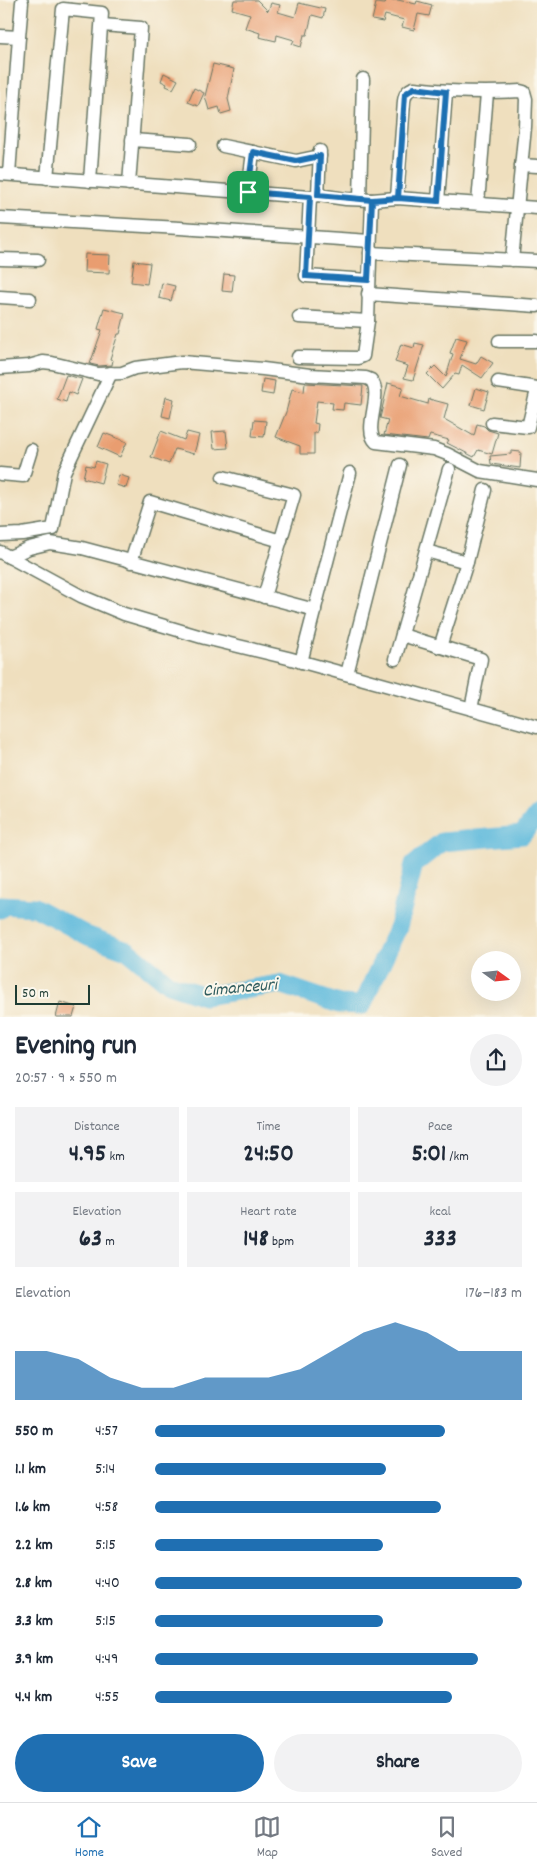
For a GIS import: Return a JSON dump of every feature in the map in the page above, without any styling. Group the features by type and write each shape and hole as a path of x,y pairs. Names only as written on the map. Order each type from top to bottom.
{"street":[{"path":"22,2 5,174 366,200 398,198 537,208"},
{"path":"47,178 63,9 102,13 90,181"},
{"path":"102,25 141,28 129,184"},
{"path":"0,36 19,37"},
{"path":"298,357 362,357 365,352 368,321 370,247 366,200 363,79"},
{"path":"398,198 405,94 414,88 446,92 524,92 531,127 521,165 512,260"},
{"path":"438,201 446,92"},
{"path":"478,203 487,93"},
{"path":"132,140 190,144"},
{"path":"222,146 296,161 320,154 306,238 306,276 368,287 537,306"},
{"path":"248,192 253,152"},
{"path":"521,165 537,166"},
{"path":"0,218 180,228 306,238 370,247 537,262"},
{"path":"0,259 38,260"},
{"path":"0,297 30,299"},
{"path":"298,317 368,321"},
{"path":"499,341 537,341"},
{"path":"0,368 23,367 43,362 98,374 122,373 135,368 182,362 263,368 310,375 366,378 374,383 375,388 372,435 376,442 440,450 480,471 537,480"},
{"path":"0,535 53,529 64,472 110,373"},
{"path":"492,423 528,427 537,389 498,382"},
{"path":"0,474 23,476 31,450"},
{"path":"347,674 400,465"},
{"path":"395,659 449,469"},
{"path":"301,662 350,473"},
{"path":"223,477 294,495 264,597"},
{"path":"440,647 467,562 485,490"},
{"path":"131,562 150,502 281,541"},
{"path":"5,555 50,543 82,548 315,610"},
{"path":"426,551 467,562"},
{"path":"5,555 81,596 124,614 205,638 347,674 537,727"},
{"path":"402,636 481,659 471,709"}],"building":[{"path":"234,0 257,0 268,11 271,3 280,5 278,12 295,17 299,3 325,9 323,18 312,15 307,35 304,35 301,47 292,44 294,40 277,35 276,41 259,37 260,33 245,28 250,14 232,9"},
{"path":"386,0 398,0 416,4 417,1 432,5 429,16 418,14 414,30 402,27 404,20 385,15 383,22 372,20 376,3 385,4"},
{"path":"213,64 234,69 228,99 231,111 221,114 219,107 209,110 205,96"},
{"path":"164,73 178,80 173,89 161,81"},
{"path":"194,88 204,93 198,106 188,102"},
{"path":"85,254 110,255 109,273 84,272"},
{"path":"134,261 150,263 147,284 131,282"},
{"path":"224,274 234,275 232,292 222,291"},
{"path":"162,283 175,286 171,301 159,298"},
{"path":"104,308 125,313 120,334 118,334 110,359 113,360 112,365 99,366 90,364 102,330 98,329"},
{"path":"456,337 467,340 460,359 476,364 481,356 493,363 482,378 462,365 459,375 455,374 442,389 427,374 435,366 446,377 453,354 450,353"},
{"path":"415,343 424,345 413,380 404,378 408,366 395,362 401,344 414,348"},
{"path":"66,375 82,379 76,395 69,392 66,402 57,399"},
{"path":"263,379 275,381 273,395 261,393"},
{"path":"305,383 363,386 361,405 344,403 343,410 332,409 333,403 317,401 314,423 318,424 317,433 314,433 314,454 300,454 300,446 276,437 286,412 292,389 304,392"},
{"path":"388,383 403,387 400,396 428,404 429,399 448,404 444,419 474,436 477,424 498,433 492,454 478,450 474,457 447,443 449,440 430,435 428,440 384,435 388,420 380,418"},
{"path":"476,388 489,392 484,409 471,405"},
{"path":"166,397 174,399 170,418 162,416"},
{"path":"254,420 266,421 264,437 252,436"},
{"path":"161,431 184,440 187,432 199,435 194,454 175,449 169,464 151,457"},
{"path":"226,431 228,448 214,449 212,432"},
{"path":"104,433 127,442 120,457 98,447"},
{"path":"511,451 521,452 520,468 491,464 490,456 511,454"},
{"path":"96,461 106,464 101,483 83,478 86,465 94,467"},
{"path":"119,475 129,478 126,488 116,485"},
{"path":"60,1002 76,1007 73,1017 56,1017"}],"waterway":[{"name":"Cimanceuri","path":"0,909 1,905 34,907 88,936 127,950 169,984 204,996 280,984 339,1004 362,1005 398,927 414,864 442,842 522,835 537,815"}],"route":[{"path":"248,192 253,152 296,161 320,156 318,195 372,200 398,198 405,94 414,88 446,92 438,201 398,198 372,200 368,280 306,276 306,238 310,197 248,192"}]}
